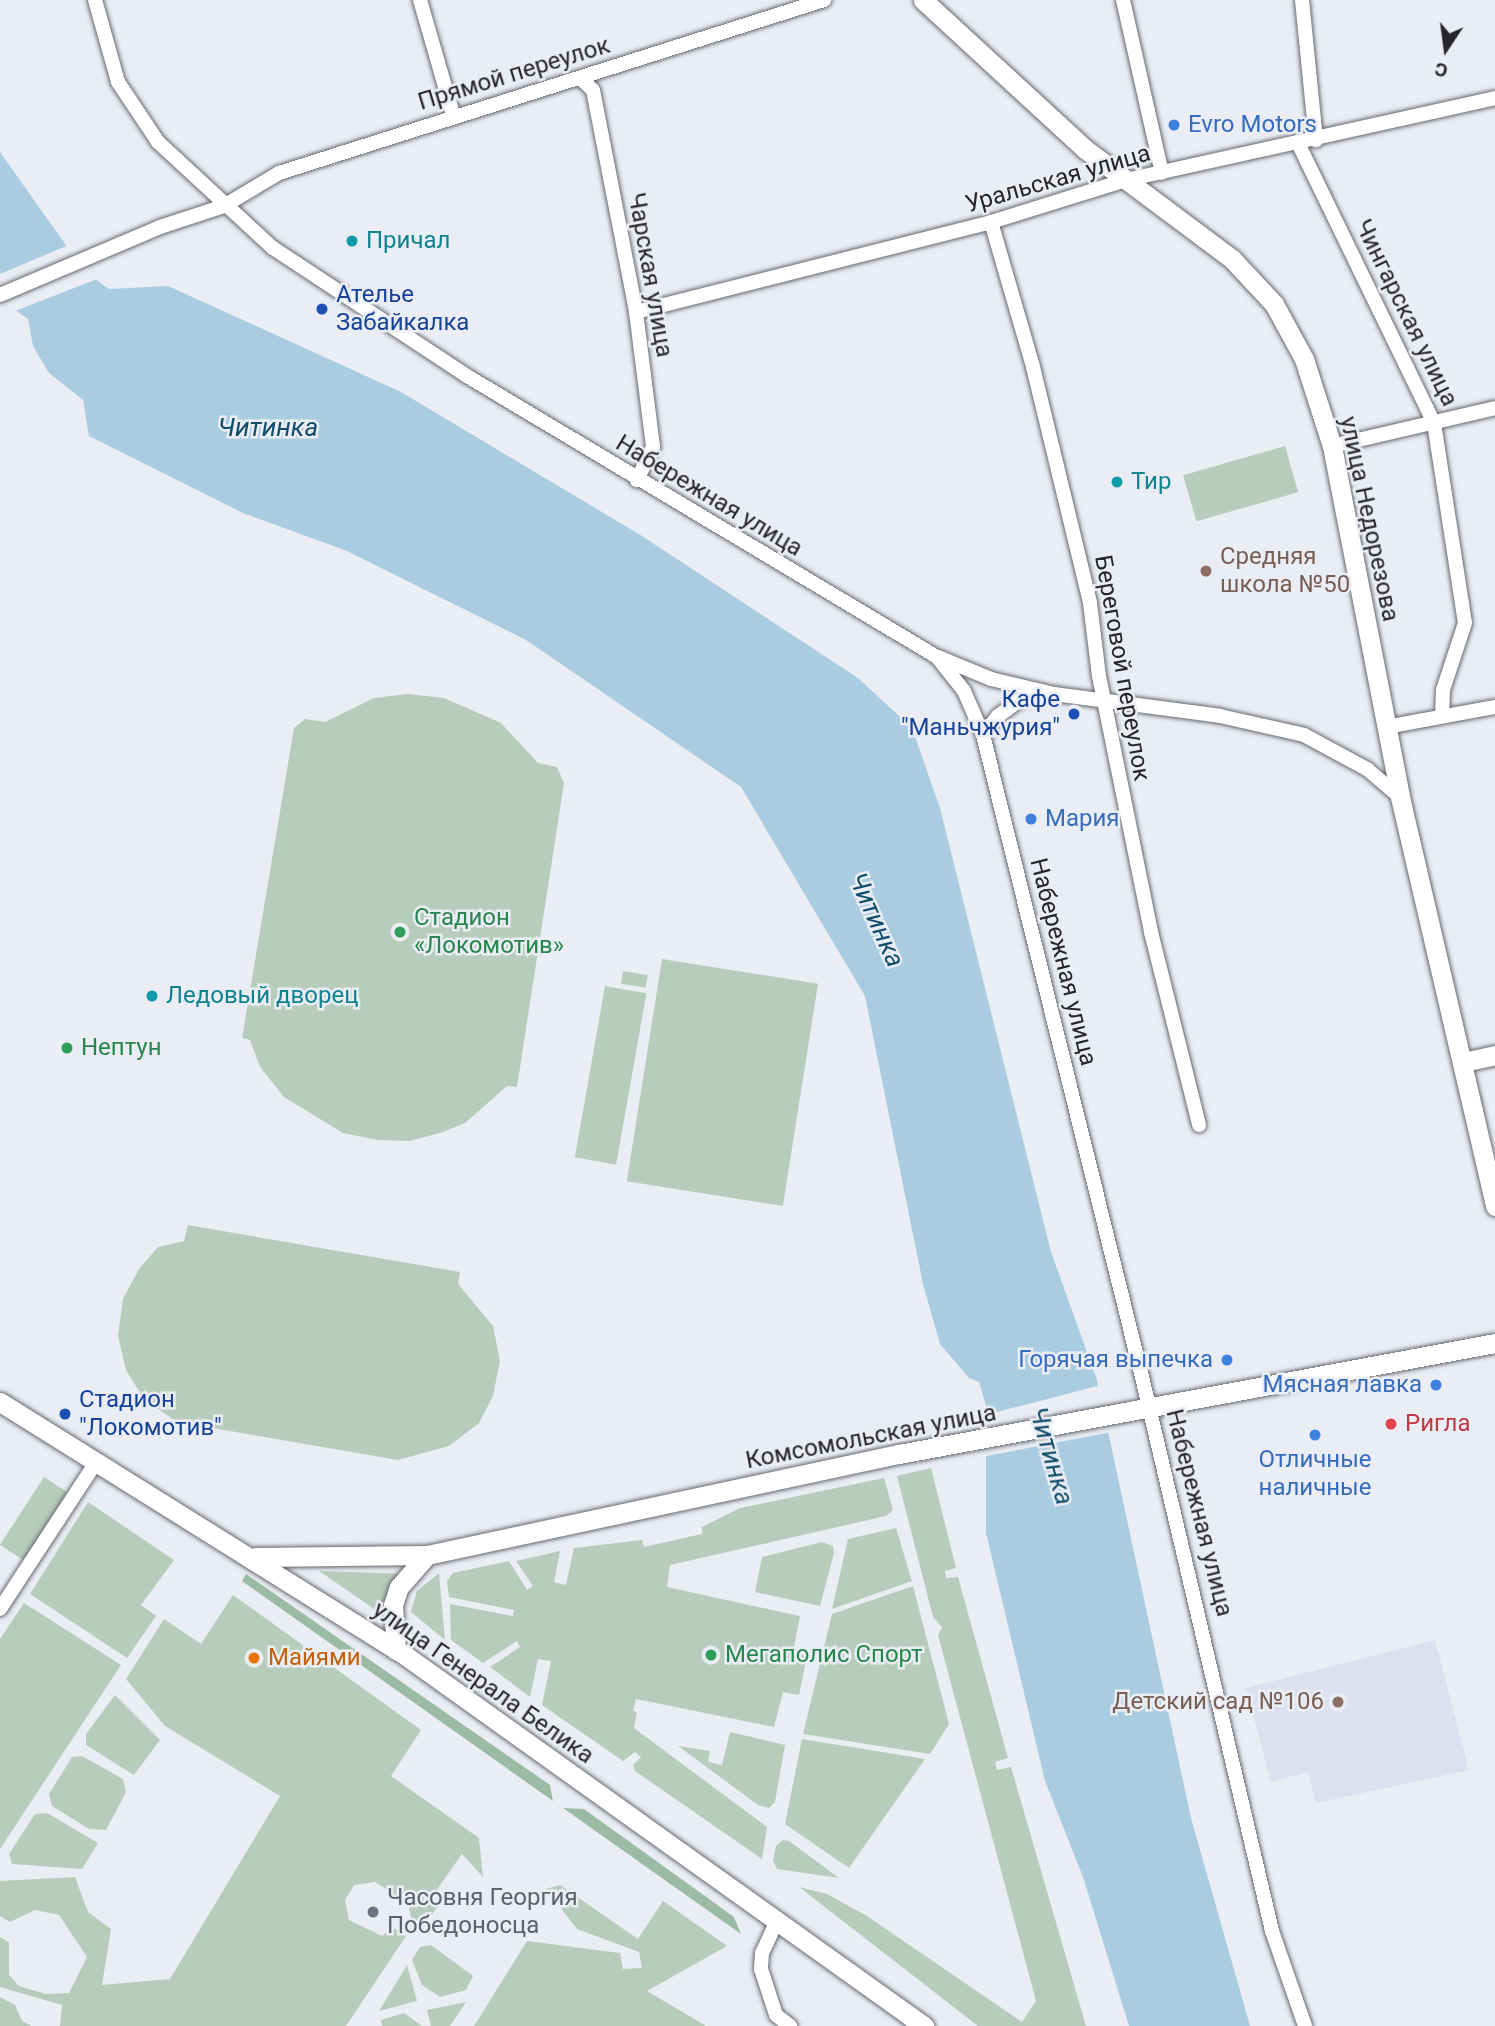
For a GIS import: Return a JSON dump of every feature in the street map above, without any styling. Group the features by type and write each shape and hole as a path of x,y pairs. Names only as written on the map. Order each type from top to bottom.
{"main road":[{"name":"улица Недорезова","path":"923,0 1062,129 1232,259 1274,304 1304,359 1332,446 1400,797 1495,1206"},
{"path":"1463,1062 1495,1055"},
{"name":"Комсомольская улица","path":"255,1557 426,1555 1129,1411 1495,1343"},
{"name":"улица Генерала Белика","path":"0,1402 255,1557 396,1650 924,2026"},
{"path":"396,1650 393,1605 399,1587 426,1555"}],"street":[{"name":"Набережная улица","path":"95,0 118,82 158,142 272,248 367,312 637,480 937,657 964,691 983,735 1150,1408 1272,1931 1305,2026"},
{"path":"420,0 453,114"},
{"name":"Прямой переулок","path":"0,295 160,227 224,206 271,176 453,114 581,79 824,0"},
{"path":"1124,0 1162,173"},
{"path":"1302,0 1316,139"},
{"name":"Чарская улица","path":"581,79 593,90 636,312 653,447 637,480"},
{"name":"Уральская улица","path":"636,312 991,222 1126,180 1495,97"},
{"name":"Чингарская улица","path":"1298,143 1434,423 1465,622 1443,690 1442,715"},
{"name":"Береговой переулок","path":"991,222 1033,367 1090,603 1105,701 1154,948 1199,1125"},
{"path":"1332,446 1495,408"},
{"path":"937,657 991,678 1054,694 1213,715 1304,735 1367,769 1400,797"},
{"path":"983,735 998,716 1021,699 1054,694"},
{"path":"1386,727 1495,707"},
{"path":"0,1609 97,1461"},
{"path":"776,1922 762,1953 761,1969 776,2015 790,2026"}],"shaded area":[{"path":"1435,1640 1469,1770 1316,1803 1308,1772 1271,1782 1246,1688"}],"green space":[{"path":"1285,446 1298,492 1196,521 1183,475"},
{"name":"Стадион «Локомотив»","path":"408,694 444,698 501,723 538,763 557,767 564,783 517,1087 507,1086 465,1123 440,1133 410,1141 378,1140 343,1133 284,1097 260,1067 250,1040 242,1038 294,728 305,719 325,722 374,698"},
{"path":"662,959 818,984 783,1206 627,1181"},
{"path":"623,971 648,975 646,988 621,984"},
{"path":"605,986 646,993 616,1165 575,1157"},
{"path":"188,1225 460,1272 458,1284 493,1326 500,1361 493,1396 479,1423 449,1446 398,1460 177,1422 144,1399 126,1370 118,1336 123,1299 139,1269 158,1247 184,1241"},
{"path":"931,1468 956,1568 945,1571 946,1578 958,1577 1008,1758 995,1762 997,1770 1011,1767 1086,2026 978,2026 799,1887 827,1894 867,1916 1022,2022 1036,2001 938,1635 942,1627 933,1617 897,1476"},
{"path":"44,1477 69,1493 25,1561 0,1545"},
{"path":"884,1478 893,1510 886,1516 670,1565 667,1587 800,1616 793,1652 807,1656 799,1695 783,1692 774,1727 636,1699 633,1711 637,1712 634,1728 767,1827 762,1859 635,1771 633,1765 641,1757 635,1752 623,1761 542,1705 551,1661 538,1659 530,1697 490,1667 520,1647 517,1641 483,1663 451,1640 450,1604 513,1616 514,1610 449,1597 447,1581 453,1573 509,1561 527,1590 533,1586 516,1561 560,1551 554,1582 566,1585 574,1548 642,1540 644,1547 702,1534 702,1527 740,1508"},
{"path":"88,1502 174,1560 141,1605 156,1616 127,1658 30,1594"},
{"path":"896,1528 912,1581 832,1609 848,1539"},
{"path":"822,1542 833,1546 834,1553 820,1606 755,1592 762,1557"},
{"path":"319,1571 407,1574 386,1617"},
{"path":"439,1573 445,1640 411,1612 417,1591"},
{"path":"246,1574 550,1785 553,1801 242,1581"},
{"path":"913,1586 949,1724 930,1754 803,1734 832,1614"},
{"path":"233,1595 421,1730 391,1776 479,1838 483,1877 462,1854 431,1898 438,1906 426,1923 412,1922 408,1903 375,1882 354,1885 345,1900 349,1920 382,1936 394,1928 406,1936 346,2026 60,2026 62,2005 0,1987 0,1937 9,1942 9,1975 19,1986 46,1994 69,1993 87,1957 59,1915 35,1910 10,1922 0,1916 0,1881 75,1877 88,1912 111,1929 102,1985 170,1979 280,1796 165,1726 126,1679 164,1619 201,1644"},
{"path":"24,1603 121,1665 0,1849 0,1639"},
{"path":"115,1695 160,1740 134,1775 86,1745 86,1734"},
{"path":"730,1732 785,1745 775,1802 769,1808 758,1805 678,1746 710,1751 708,1762 722,1765"},
{"path":"802,1739 925,1759 849,1868 785,1824"},
{"path":"82,1756 123,1779 126,1792 106,1830 89,1829 52,1806 49,1794 72,1757"},
{"path":"563,1808 584,1809 734,1917 741,1934"},
{"path":"47,1813 98,1843 82,1869 12,1864 9,1854 35,1814"},
{"path":"783,1840 789,1841 839,1878 777,1869 773,1861 776,1846"},
{"path":"560,1885 638,1939 663,1901 727,1946 647,1991 706,2026 474,2026 527,1941 620,1953 623,1969 642,1968 639,1952 577,1929 546,1889"},
{"path":"431,1945 473,1976 466,1990 440,1997 422,1985 412,1960 420,1947"},
{"path":"407,1965 417,2001 379,2011"},
{"path":"0,1997 15,2005 22,2021 32,2026 0,2026"},
{"path":"466,2002 450,2026 431,2026 427,2010"},
{"path":"404,2013 422,2026 382,2026 381,2020"}],"water":[{"name":"Читинка","path":"0,152 85,272 109,289 168,286 401,392 642,536 858,678 912,728 940,808 1051,1252 1097,1380 1191,1818 1250,2026 1129,2026 1083,1877 1045,1781 986,1533 986,1406 979,1382 969,1378 940,1344 923,1284 865,996 741,787 526,640 347,551 243,513 89,436 83,400 49,373 33,346 28,319 0,299"}],"pier":[{"path":"69,245 100,278 12,312 0,303 0,274"},
{"path":"1101,1385 1112,1432 981,1457 982,1416"}],"place":[{"name":"Evro Motors","path":"1174,125"},
{"name":"Причал","path":"352,241"},
{"name":"Ателье Забайкалка","path":"322,309"},
{"name":"Тир","path":"1117,482"},
{"name":"Средняя школа №50","path":"1206,571"},
{"name":"Кафе \"Маньчжурия\"","path":"1074,714"},
{"name":"Мария","path":"1031,819"},
{"name":"Стадион «Локомотив»","path":"400,932"},
{"name":"Ледовый дворец","path":"152,996"},
{"name":"Нептун","path":"67,1048"},
{"name":"Горячая выпечка","path":"1227,1360"},
{"name":"Мясная лавка","path":"1436,1385"},
{"name":"Стадион \"Локомотив\"","path":"65,1414"},
{"name":"Ригла","path":"1391,1424"},
{"name":"Отличные наличные","path":"1315,1435"},
{"name":"Мегаполис Спорт","path":"711,1655"},
{"name":"Майями","path":"254,1658"},
{"name":"Детский сад №106","path":"1338,1702"},
{"name":"Часовня Георгия Победоносца","path":"373,1912"}]}
